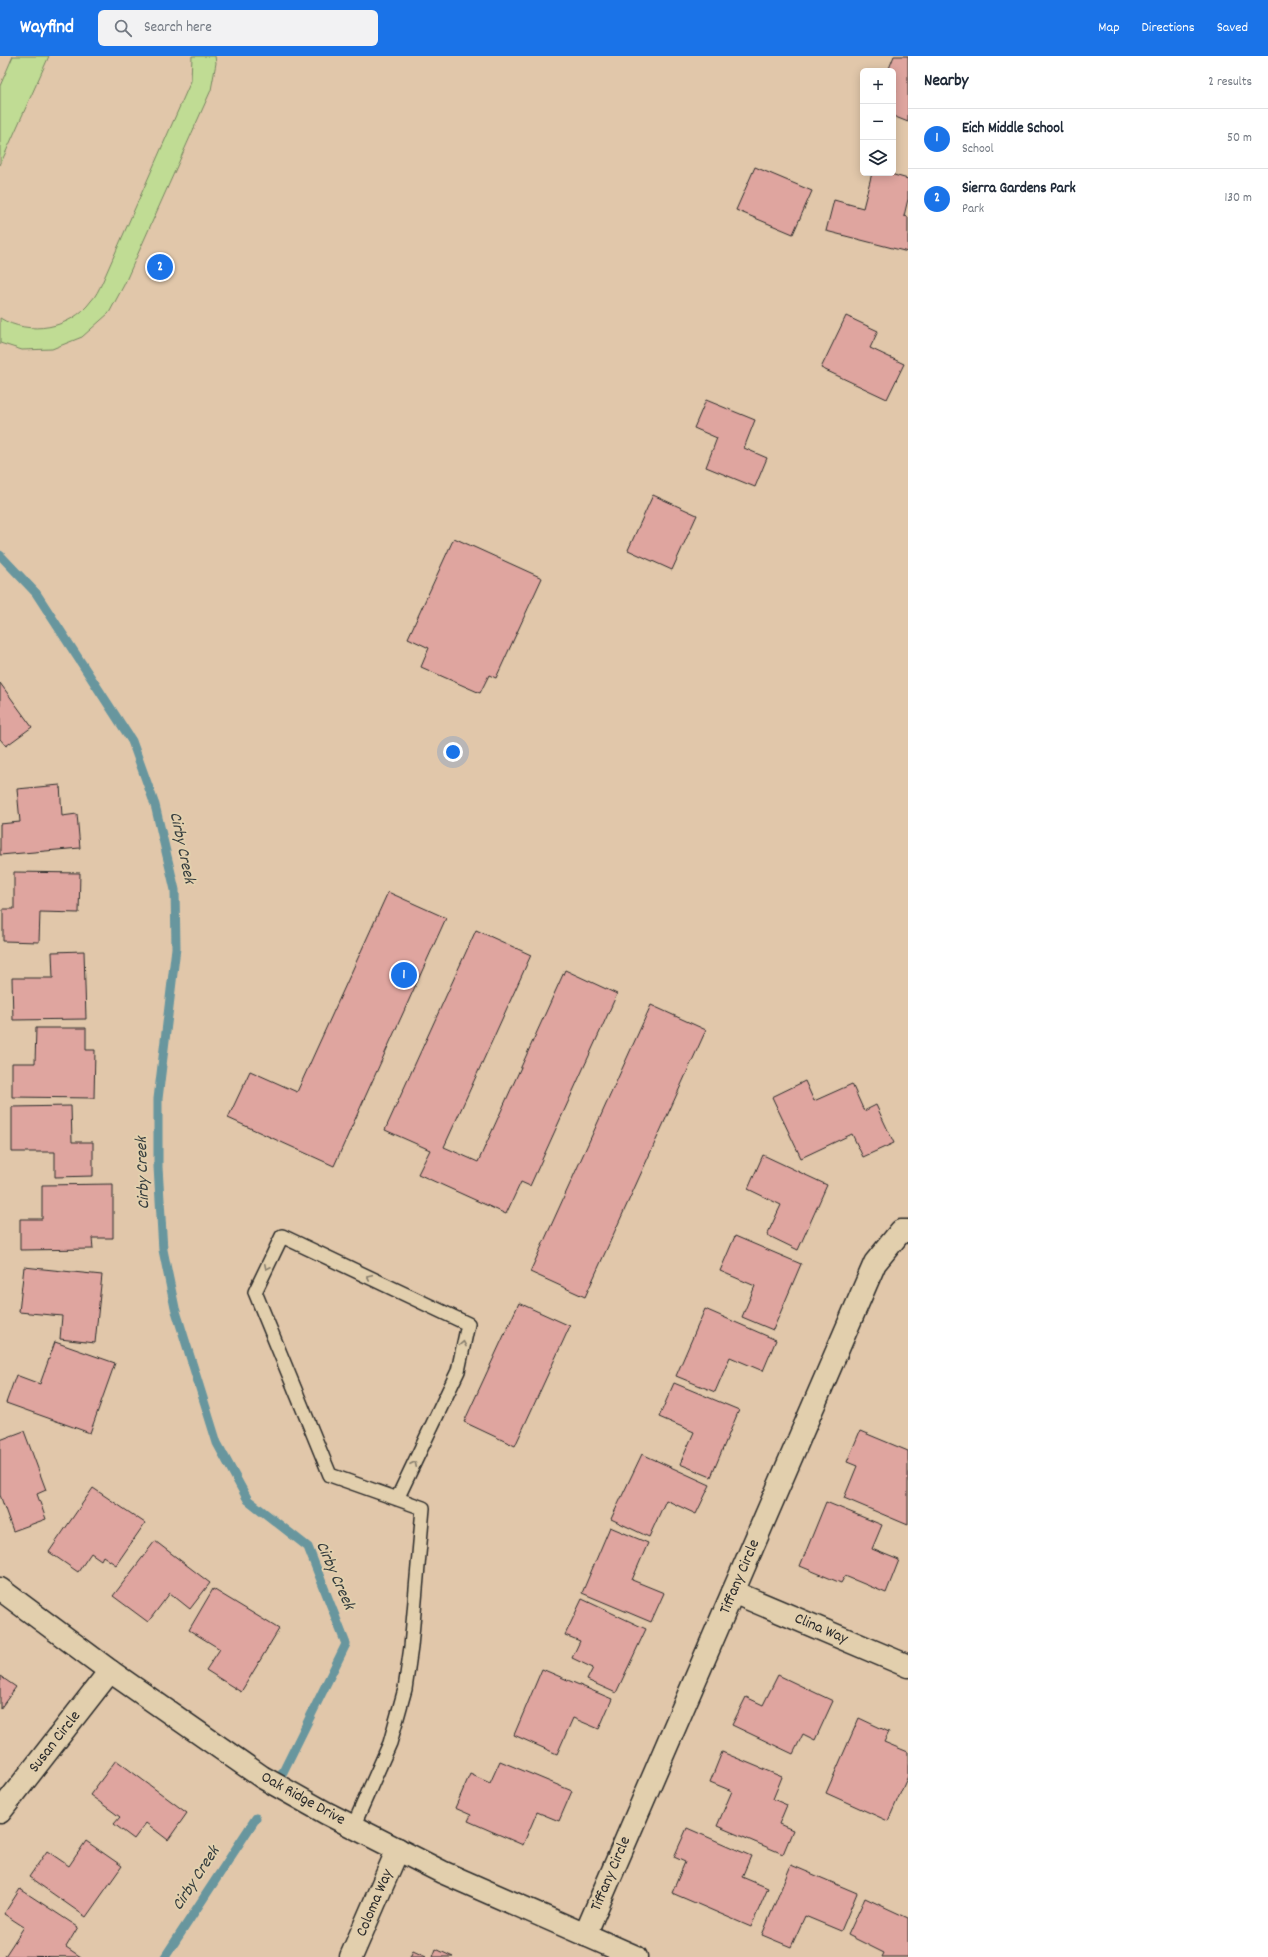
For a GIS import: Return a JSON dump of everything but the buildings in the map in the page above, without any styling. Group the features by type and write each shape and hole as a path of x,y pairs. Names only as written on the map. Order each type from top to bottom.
{"street":[{"name":"Tiffany Circle","path":"585,1935 875,1263 901,1231 908,1231"},
{"name":"Oak Ridge Drive","path":"0,1589 110,1671 262,1777 353,1827 442,1872 636,1957"},
{"name":"Clina Way","path":"733,1592 908,1666"},
{"name":"Susan Circle","path":"0,1812 110,1671"},
{"name":"Coloma Way","path":"351,1957 398,1849"}],"lane":[{"path":"353,1827 390,1743 405,1689 411,1647 423,1508 397,1499 330,1475 255,1292 282,1236 468,1324 458,1371 397,1499"}],"green space":[{"path":"13,56 49,56 0,165 0,86"},
{"path":"192,56 215,56 216,63 211,90 124,285 109,313 82,337 52,349 22,350 0,343 0,318 11,324 24,327 49,327 72,318 83,311 94,297 102,283 191,81"}],"waterway":[{"name":"Cirby Creek","path":"0,555 36,593 132,741 155,805 175,890 176,948 158,1099 158,1167 163,1250 175,1308 217,1443 248,1500 308,1547 346,1644 282,1774"},
{"name":"Cirby Creek","path":"165,1957 256,1818"}],"place":[{"name":"Sierra Gardens Park","path":"160,267"},
{"name":"Eich Middle School","path":"404,975"}]}
